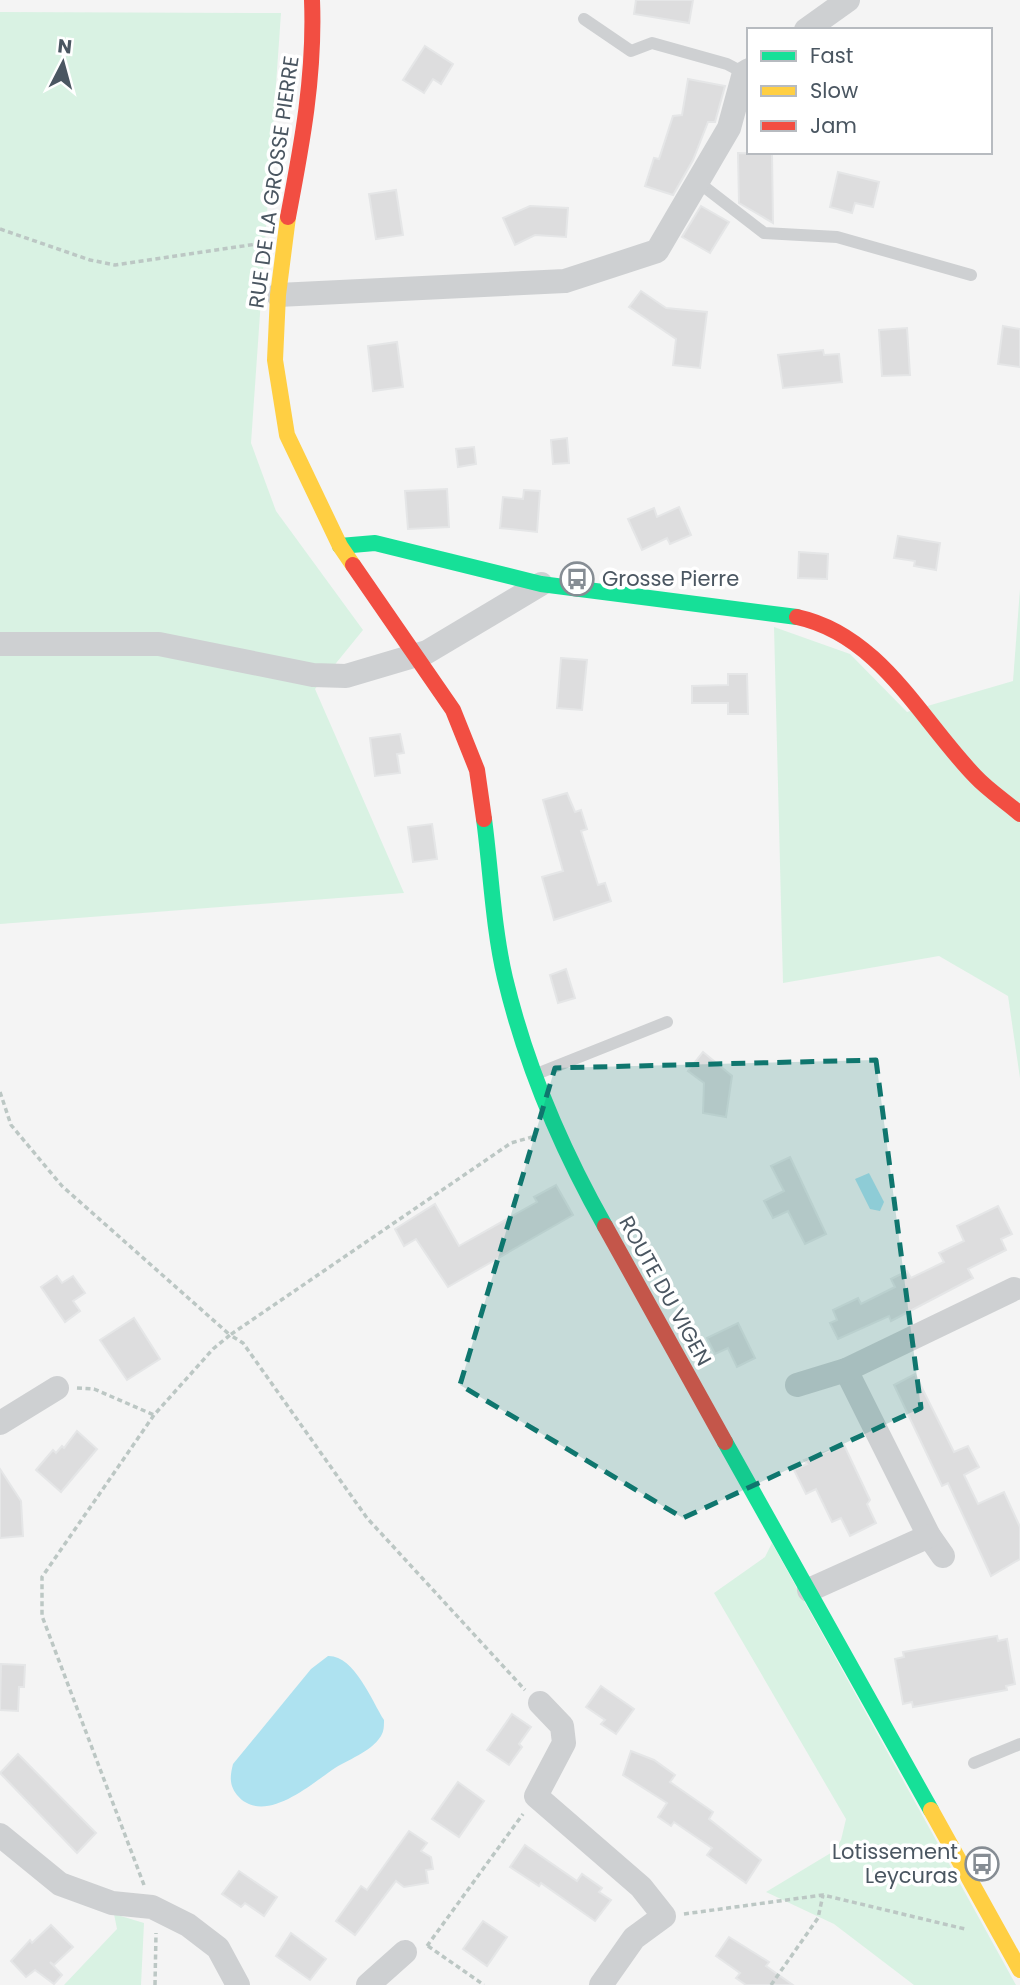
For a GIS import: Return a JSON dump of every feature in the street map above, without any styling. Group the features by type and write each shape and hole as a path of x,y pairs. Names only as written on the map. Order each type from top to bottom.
{"street":[{"name":"RUE DE LA GROSSE PIERRE","path":"312,0 314,45 309,108 284,240 275,360 287,435 340,546 375,598"},
{"path":"809,28 848,0"},
{"path":"278,295 565,281 657,251 729,128 746,71"},
{"path":"340,546 375,543 541,584 787,615 819,622 856,645 887,670 975,776 1020,814"},
{"path":"0,644 159,644 313,675 346,676 418,655 541,584"},
{"name":"ROUTE DU VIGEN","path":"375,598 418,655 453,710 477,770 505,976 534,1075 554,1130 570,1164 1020,1970"},
{"path":"797,1385 846,1370 1014,1289"},
{"path":"846,1370 929,1536 943,1556"},
{"path":"0,1423 57,1388"},
{"path":"809,1590 929,1536"},
{"path":"540,1703 562,1726 564,1743 536,1796 641,1887 664,1916 634,1938 601,1985"},
{"path":"0,1835 60,1884 112,1902 152,1907 188,1925 218,1948 237,1985"},
{"path":"368,1985 416,1949"}],"lane":[{"path":"584,19 631,51 652,43 746,71"},
{"path":"698,181 764,233 837,237 971,275"},
{"path":"534,1075 667,1022"},
{"path":"974,1763 1020,1744"}],"path":[{"path":"0,229 90,260 115,265 284,240"},
{"path":"0,1092 11,1125 62,1186 230,1335 243,1343 367,1518 506,1671 540,1703"},
{"path":"155,1985 156,1933 152,1907 42,1616 42,1577 154,1415 213,1349 511,1143 554,1130"},
{"path":"57,1388 94,1389 154,1415"},
{"path":"485,1985 416,1949 536,1796"},
{"path":"771,1985 818,1919 823,1895"},
{"path":"664,1916 823,1895 1001,1937"}],"highlighted area":[{"path":"876,1060 921,1408 683,1518 460,1385 555,1068"}],"green space":[{"path":"0,12 281,13 251,443 276,511 363,630 315,689 404,893 0,924"},
{"path":"1020,589 1020,1078 1008,996 939,956 783,983 774,627 850,654 907,712 1013,681"},
{"path":"772,1543 1016,1985 914,1985 834,1924 766,1892 834,1851 841,1840 846,1819 714,1593 765,1557"},
{"path":"114,1914 144,1923 141,1985 64,1985 117,1929"}],"water":[{"path":"869,1173 884,1202 880,1211 870,1209 855,1179"},
{"path":"328,1656 346,1663 361,1680 384,1720 381,1736 365,1751 286,1800 260,1806 248,1803 237,1795 231,1784 233,1764 311,1669"}],"building":[{"path":"636,0 693,0 689,23 634,14"},
{"path":"425,46 453,64 441,84 433,79 424,93 403,80"},
{"path":"688,79 725,86 715,122 708,122 693,160 673,195 645,186 654,158 659,159 673,116 682,115"},
{"path":"738,153 772,154 773,223 739,203"},
{"path":"838,172 879,182 873,207 855,203 852,213 830,207"},
{"path":"396,190 403,235 376,239 369,194"},
{"path":"530,206 568,208 566,237 535,235 515,245 503,218"},
{"path":"701,206 729,222 710,253 682,237"},
{"path":"641,291 666,308 707,312 700,368 673,365 676,339 629,307"},
{"path":"1003,326 1020,329 1020,367 998,364"},
{"path":"907,328 910,375 882,376 879,330"},
{"path":"397,342 403,387 373,391 368,346"},
{"path":"823,350 824,355 839,354 842,382 783,388 778,355"},
{"path":"567,438 569,463 553,464 551,440"},
{"path":"474,447 476,464 458,467 456,449"},
{"path":"447,489 449,527 408,529 405,491"},
{"path":"524,490 540,491 537,532 500,528 503,497 523,499"},
{"path":"679,507 691,535 670,544 667,538 642,550 628,519 654,508 657,517"},
{"path":"898,536 940,543 936,570 914,566 915,561 894,558"},
{"path":"799,552 828,554 827,579 798,578"},
{"path":"561,658 587,660 582,710 557,708"},
{"path":"728,674 747,674 748,714 728,714 728,703 692,703 692,686 728,685"},
{"path":"400,734 404,753 397,754 400,773 375,776 370,738"},
{"path":"567,793 575,812 581,810 587,829 581,831 598,885 605,883 611,901 554,920 542,877 563,871 543,800"},
{"path":"432,824 437,859 413,862 408,827"},
{"path":"566,969 575,998 558,1003 550,975"},
{"path":"703,1052 732,1076 726,1117 703,1113 704,1083 688,1071"},
{"path":"790,1157 826,1234 805,1244 788,1211 773,1218 764,1201 784,1191 771,1166"},
{"path":"556,1185 573,1215 448,1287 416,1239 404,1246 395,1229 435,1204 459,1246 537,1202 534,1197"},
{"path":"998,1206 1012,1234 1001,1239 1006,1250 968,1269 973,1278 891,1321 889,1316 838,1339 830,1323 837,1320 833,1310 858,1298 861,1304 895,1287 891,1279 907,1271 911,1278 944,1262 939,1253 964,1241 957,1226"},
{"path":"57,1276 62,1283 73,1276 85,1293 73,1301 80,1311 65,1322 41,1287"},
{"path":"134,1318 160,1359 127,1380 100,1340"},
{"path":"738,1323 755,1358 737,1367 728,1348 715,1354 707,1338"},
{"path":"915,1374 954,1452 968,1446 979,1467 964,1475 978,1504 1004,1492 1020,1527 1020,1559 991,1576 948,1483 942,1486 894,1385"},
{"path":"77,1431 97,1449 61,1492 36,1470 53,1450 56,1453 62,1446 64,1448"},
{"path":"844,1445 870,1500 867,1504 876,1523 850,1536 841,1518 832,1522 816,1489 806,1494 794,1470 807,1464 804,1460"},
{"path":"0,1469 21,1501 23,1536 0,1538"},
{"path":"997,1636 998,1641 1007,1639 1015,1684 1006,1686 1007,1690 913,1707 912,1702 903,1704 895,1659 904,1657 903,1652"},
{"path":"1,1664 25,1665 24,1687 19,1687 18,1711 0,1710"},
{"path":"601,1686 634,1709 616,1734 601,1724 605,1720 586,1707"},
{"path":"512,1714 531,1727 519,1744 522,1747 509,1765 487,1750"},
{"path":"631,1751 654,1760 675,1775 670,1782 713,1812 709,1819 761,1860 746,1883 707,1855 712,1848 674,1822 671,1826 658,1817 667,1803 623,1775"},
{"path":"18,1754 96,1833 77,1853 0,1773"},
{"path":"458,1782 484,1801 459,1837 432,1819"},
{"path":"409,1831 427,1843 421,1851 431,1857 433,1869 426,1870 428,1883 404,1887 396,1881 355,1935 336,1921 361,1886 367,1890"},
{"path":"525,1845 577,1881 582,1874 602,1888 599,1892 611,1900 595,1921 541,1883 539,1886 510,1867"},
{"path":"239,1871 277,1897 264,1916 245,1903 241,1907 222,1894"},
{"path":"483,1921 507,1937 487,1966 463,1949"},
{"path":"51,1925 73,1947 54,1965 50,1962 62,1975 54,1984 35,1970 26,1977 11,1961 30,1940 32,1943"},
{"path":"291,1933 326,1959 310,1980 276,1956"},
{"path":"729,1937 769,1962 766,1966 793,1985 746,1985 736,1978 740,1973 716,1956"}],"traffic: fast":[{"path":"340,546 375,543 541,584 797,617"},
{"path":"484,819 498,939 505,978 523,1043 546,1106 605,1226"},
{"path":"725,1442 931,1810"}],"traffic: slow":[{"path":"288,217 278,295 275,360 287,435 340,546 353,565"},
{"path":"931,1810 1020,1970"}],"traffic: jam":[{"path":"288,217 303,136 309,82 312,0"},
{"path":"353,565 453,710 477,770 484,819"},
{"path":"797,617 826,627 852,641 875,660 975,776 1020,814"},
{"path":"605,1226 725,1442"}],"place":[{"name":"Grosse Pierre","path":"577,579"},
{"name":"Lotissement Leycuras","path":"982,1864"}]}
